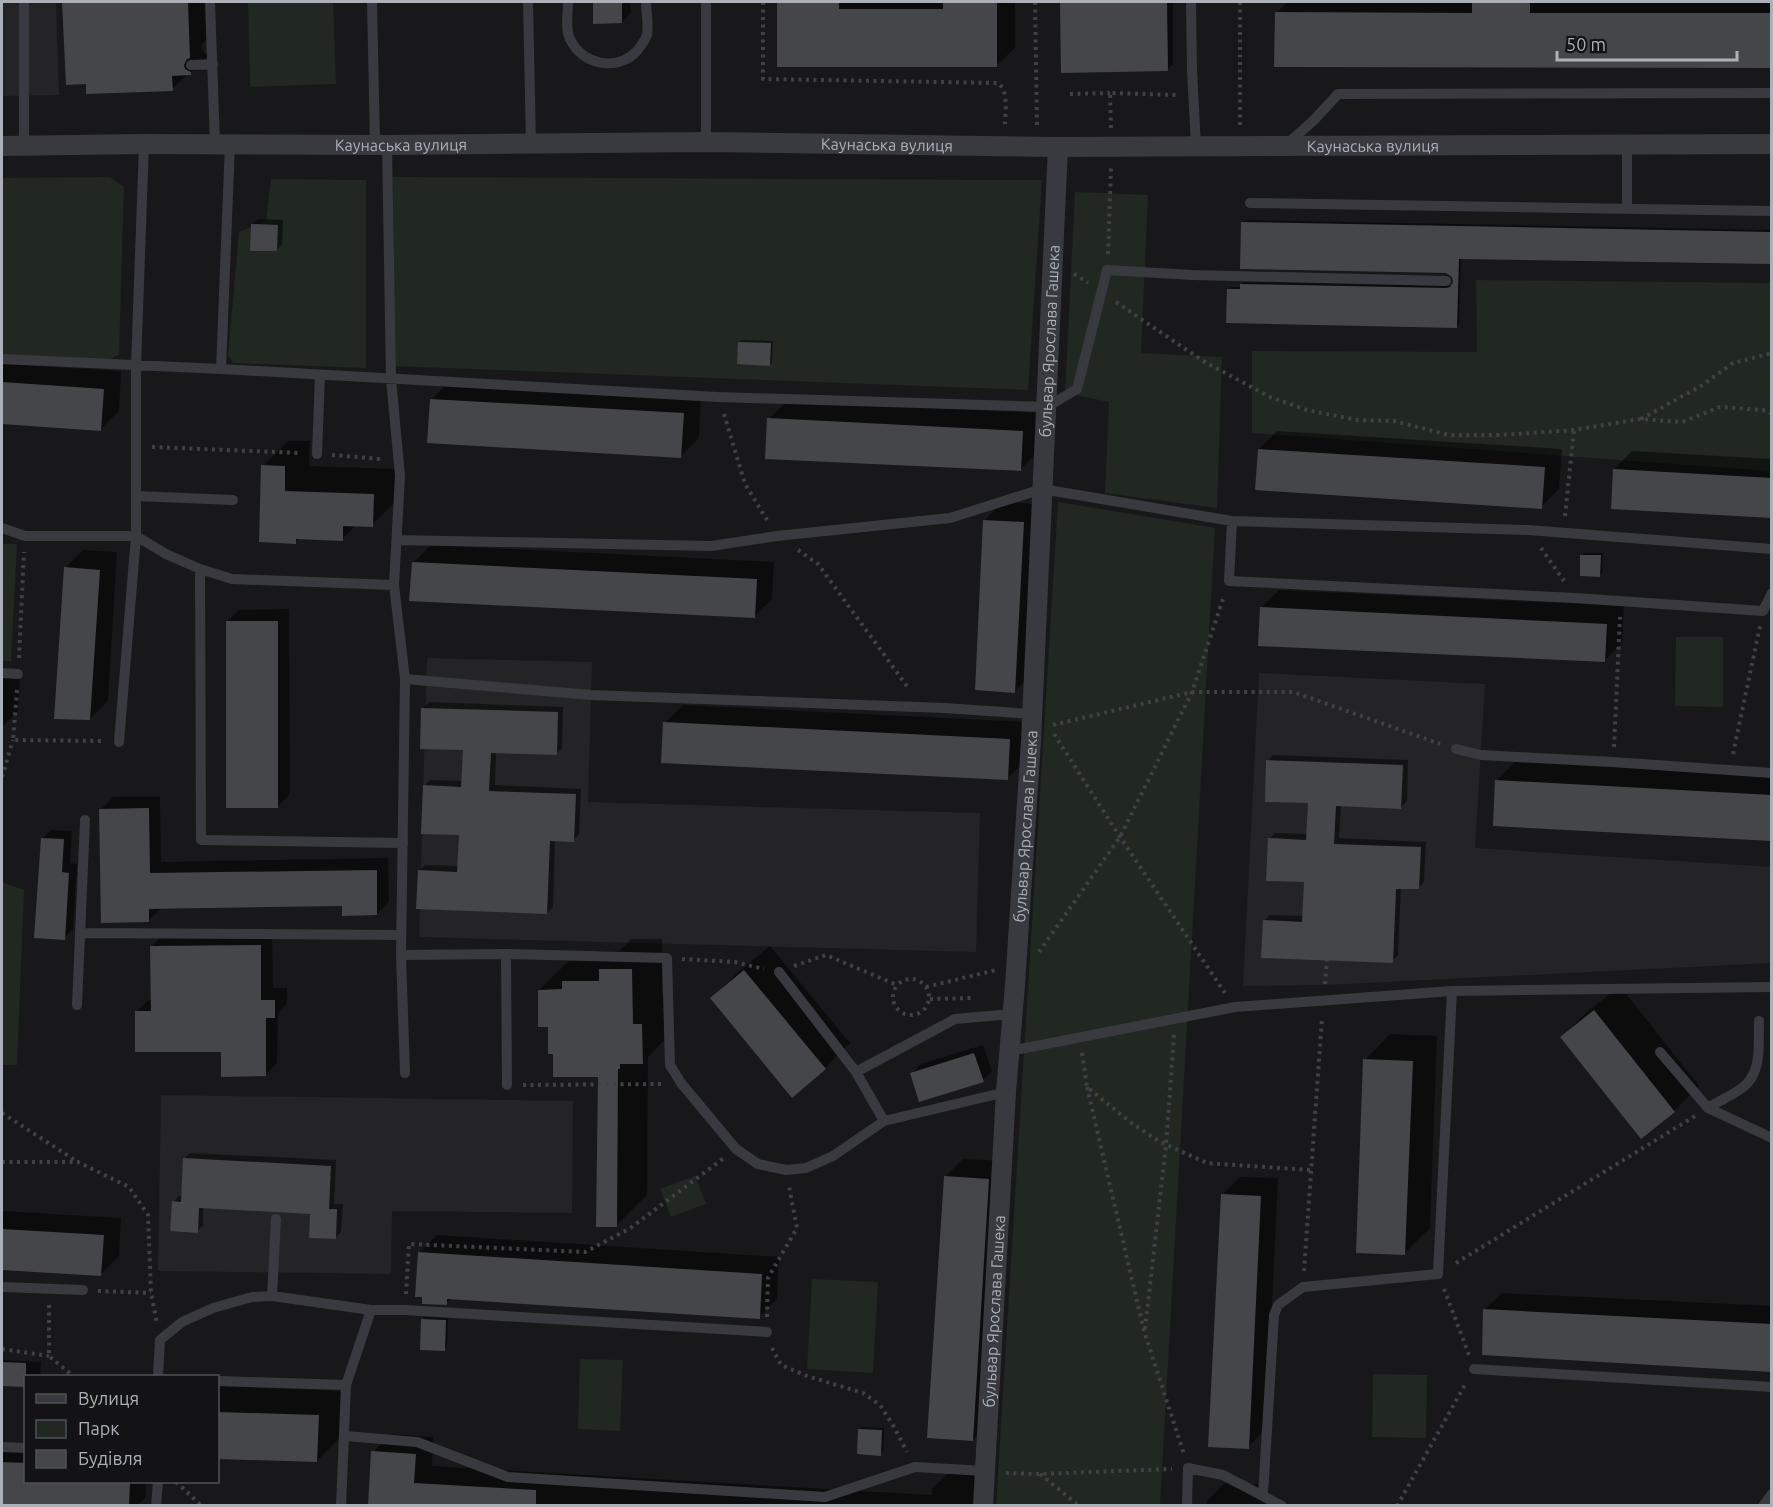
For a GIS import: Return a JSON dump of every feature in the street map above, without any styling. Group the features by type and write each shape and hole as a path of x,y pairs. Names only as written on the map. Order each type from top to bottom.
{"street":[{"name":"Каунаська вулиця","path":"2,146 706,142 1058,147 1772,144"},
{"name":"бульвар Ярослава Гашека","path":"983,1506 1006,1092 1016,985 1032,714 1058,147"}],"lane":[{"path":"24,2 24,145"},
{"path":"210,2 213,64 223,144 221,369"},
{"path":"372,2 391,379 400,476 394,585 405,679 401,935 405,1073"},
{"path":"528,2 531,144"},
{"path":"568,2 568,36 575,47 595,62 608,63 632,56 641,46 647,34 646,2"},
{"path":"706,2 706,142"},
{"path":"1191,2 1196,146"},
{"path":"191,65 213,64"},
{"path":"1285,146 1338,94 1772,93"},
{"path":"119,742 136,536 136,366 144,144"},
{"path":"1627,145 1627,208"},
{"path":"1250,203 1772,211"},
{"path":"2,359 718,396 1047,407 1077,389 1107,270 1192,275 1446,281"},
{"path":"317,454 320,375"},
{"path":"398,540 711,546 777,536 950,518 1042,489 1232,521 1528,530 1772,549"},
{"path":"136,496 233,500"},
{"path":"1232,521 1229,581 1576,598 1763,610 1772,593"},
{"path":"2,528 25,536 136,536 166,554 200,569 232,579 394,585"},
{"path":"200,569 201,840 403,843"},
{"path":"2,673 18,674"},
{"path":"405,679 591,695 944,708 1032,714"},
{"path":"1456,749 1481,755 1772,773"},
{"path":"77,1005 85,820"},
{"path":"80,933 401,935"},
{"path":"401,955 506,954 666,958 670,1065 681,1083 736,1149 758,1164 786,1170 806,1168 833,1156 884,1121 1006,1092"},
{"path":"506,954 507,1085"},
{"path":"778,972 856,1072 884,1121"},
{"path":"1010,1051 1235,1007 1452,991 1772,987"},
{"path":"1263,1495 1275,1309 1282,1301 1303,1287 1438,1274 1452,991"},
{"path":"856,1072 955,1019 1013,1014"},
{"path":"1708,1108 1743,1088 1751,1080 1758,1058 1759,1021"},
{"path":"1660,1052 1708,1108 1772,1138"},
{"path":"272,1296 276,1219"},
{"path":"2,1287 83,1290"},
{"path":"158,1375 160,1340 182,1322 213,1308 252,1297 272,1296 371,1310 405,1310 767,1332"},
{"path":"341,1506 346,1385 371,1310"},
{"path":"1474,1369 1772,1387"},
{"path":"219,1381 346,1385"},
{"path":"345,1436 417,1442 508,1477 825,1497 915,1467 985,1471"},
{"path":"2,1447 24,1448"},
{"path":"1187,1506 1188,1468 1224,1475 1282,1506"},
{"path":"156,1506 158,1483"},
{"path":"1762,1506 1772,1494"}],"path":[{"path":"763,2 763,79 998,84 1005,92 1005,125"},
{"path":"1035,2 1037,125"},
{"path":"1240,2 1240,125"},
{"path":"1107,270 1111,147 1110,93"},
{"path":"1070,94 1177,95"},
{"path":"1053,260 1090,285"},
{"path":"1109,297 1203,361 1270,397 1307,410 1358,420 1394,421 1449,435 1501,435 1574,430 1640,419 1682,422 1720,407 1763,410 1772,414"},
{"path":"1640,419 1701,386 1733,363 1772,352"},
{"path":"718,396 745,484 777,536 818,564 907,688 944,708"},
{"path":"1564,533 1574,430"},
{"path":"136,447 317,454 398,460"},
{"path":"1528,530 1576,598"},
{"path":"1016,985 1120,837 1192,692 1229,581"},
{"path":"1613,762 1621,601"},
{"path":"1729,770 1763,610"},
{"path":"1235,1007 1048,726 1192,692 1293,692 1456,749"},
{"path":"2,777 13,740"},
{"path":"1303,1287 1327,960"},
{"path":"926,987 1016,965"},
{"path":"917,979 926,987 930,996 929,1002 921,1012 906,1014 894,1004 894,991 902,981 917,979"},
{"path":"1144,1331 1166,1145 1175,1019"},
{"path":"1016,1474 1188,1468 1144,1331 1087,1087 1080,1038"},
{"path":"507,1085 681,1083"},
{"path":"1087,1087 1130,1122 1166,1145 1207,1163 1311,1170"},
{"path":"1398,1506 1474,1369 1438,1274 1708,1108"},
{"path":"2,1113 78,1162 129,1186 148,1215 151,1293 160,1340"},
{"path":"405,1310 409,1244 585,1252 629,1229 736,1149"},
{"path":"2,1162 78,1162"},
{"path":"786,1170 796,1228 768,1278 767,1332 781,1365 807,1376 863,1393 880,1405 915,1467"},
{"path":"49,1356 50,1289"},
{"path":"83,1290 151,1293"},
{"path":"2,1349 49,1356 71,1375"},
{"path":"1039,1474 1079,1506"},
{"path":"177,1483 202,1506"}],"shaded area":[{"path":"2,2 56,2 59,95 2,96"},
{"path":"427,658 592,662 588,802 980,813 976,952 419,937"},
{"path":"1259,673 1485,684 1475,848 1771,867 1771,963 1325,985 1243,986"},
{"path":"161,1095 573,1101 572,1213 392,1211 391,1274 158,1271"}],"green space":[{"path":"248,2 333,2 336,84 250,87"},
{"path":"110,177 124,187 119,354 107,362 2,356 2,178"},
{"path":"393,177 1042,180 1028,390 394,366"},
{"path":"271,179 366,180 366,368 233,363 228,355 239,232 266,221"},
{"path":"1075,192 1148,195 1141,353 1222,357 1217,508 1105,493 1109,402 1065,393"},
{"path":"1476,280 1771,283 1771,471 1252,433 1252,351 1477,352"},
{"path":"1058,502 1215,528 1160,1505 996,1506"},
{"path":"2,544 17,544 11,661 2,661"},
{"path":"1676,637 1723,637 1723,707 1675,706"},
{"path":"2,882 24,890 17,1065 2,1065"},
{"path":"695,1176 706,1204 671,1217 660,1189"},
{"path":"812,1279 878,1282 873,1373 807,1369"},
{"path":"580,1359 623,1360 620,1431 578,1429"},
{"path":"1373,1374 1427,1375 1426,1438 1372,1437"}],"building":[{"path":"62,2 188,2 190,58 184,65 191,75 172,76 173,91 86,94 86,84 66,85"},
{"path":"593,2 622,2 622,23 593,24"},
{"path":"777,2 839,2 839,9 943,9 943,2 997,2 997,67 777,67"},
{"path":"1060,2 1167,2 1168,71 1061,73"},
{"path":"1472,2 1530,2 1530,13 1772,13 1772,68 1274,67 1275,12 1472,13"},
{"path":"1241,222 1772,232 1772,264 1459,259 1457,328 1226,323 1227,289 1240,289 1240,284 1446,288 1450,287 1453,282 1452,277 1446,273 1240,269"},
{"path":"251,224 278,225 277,251 250,251"},
{"path":"738,342 771,343 770,366 737,364"},
{"path":"2,382 104,389 101,431 2,424"},
{"path":"430,399 684,413 681,458 427,443"},
{"path":"767,418 1023,431 1021,471 765,459"},
{"path":"1258,449 1545,467 1542,509 1255,490"},
{"path":"261,465 285,466 285,491 374,494 373,527 343,526 343,541 296,539 296,544 259,542"},
{"path":"1613,469 1772,478 1772,518 1611,509"},
{"path":"983,520 1024,522 1015,693 975,690"},
{"path":"1580,555 1601,555 1600,577 1580,576"},
{"path":"412,562 757,579 755,618 409,601"},
{"path":"64,567 100,570 90,720 54,719"},
{"path":"1260,607 1607,624 1605,662 1258,646"},
{"path":"226,621 278,621 278,808 226,808"},
{"path":"421,708 558,712 557,755 491,753 489,791 576,794 574,842 550,841 547,914 416,909 418,870 457,872 459,835 421,834 423,785 461,787 463,750 420,749"},
{"path":"663,722 1010,739 1008,780 661,763"},
{"path":"1266,760 1403,765 1401,809 1336,806 1334,844 1421,847 1419,889 1396,889 1393,963 1261,958 1263,920 1302,922 1304,882 1266,881 1268,838 1306,840 1308,803 1265,802"},
{"path":"1495,780 1772,795 1772,841 1493,826"},
{"path":"149,808 150,873 377,870 377,915 342,916 342,906 149,909 149,922 101,923 99,809"},
{"path":"41,838 64,839 62,872 69,873 65,940 34,938"},
{"path":"261,945 261,1000 275,1000 275,1018 266,1018 266,1076 221,1077 221,1052 135,1052 135,1011 151,1011 150,946"},
{"path":"599,969 632,969 633,1024 642,1024 643,1064 620,1064 620,1069 618,1069 617,1227 596,1227 598,1077 553,1077 553,1054 548,1054 548,1027 538,1027 538,990 562,989 562,981 599,981"},
{"path":"744,970 826,1069 792,1098 710,998"},
{"path":"1594,1010 1675,1112 1641,1139 1560,1037"},
{"path":"974,1053 984,1082 919,1102 910,1073"},
{"path":"1363,1059 1413,1061 1405,1255 1356,1253"},
{"path":"183,1158 331,1166 329,1209 337,1209 336,1239 309,1238 310,1214 199,1208 198,1233 170,1231 172,1201 181,1202"},
{"path":"944,1176 989,1179 973,1441 927,1438"},
{"path":"1221,1194 1261,1196 1249,1449 1208,1447"},
{"path":"2,1229 104,1235 101,1276 2,1270"},
{"path":"418,1252 762,1274 760,1319 447,1299 447,1305 422,1304 422,1297 415,1297"},
{"path":"1483,1309 1772,1324 1772,1372 1482,1355"},
{"path":"421,1319 446,1320 445,1351 420,1350"},
{"path":"2,1362 26,1363 24,1387 2,1386"},
{"path":"219,1412 319,1415 317,1462 219,1459"},
{"path":"858,1429 882,1430 881,1456 857,1454"},
{"path":"371,1451 416,1454 414,1483 536,1490 536,1506 368,1506"},
{"path":"2,1462 24,1463 24,1483 130,1483 129,1506 2,1506"}]}
